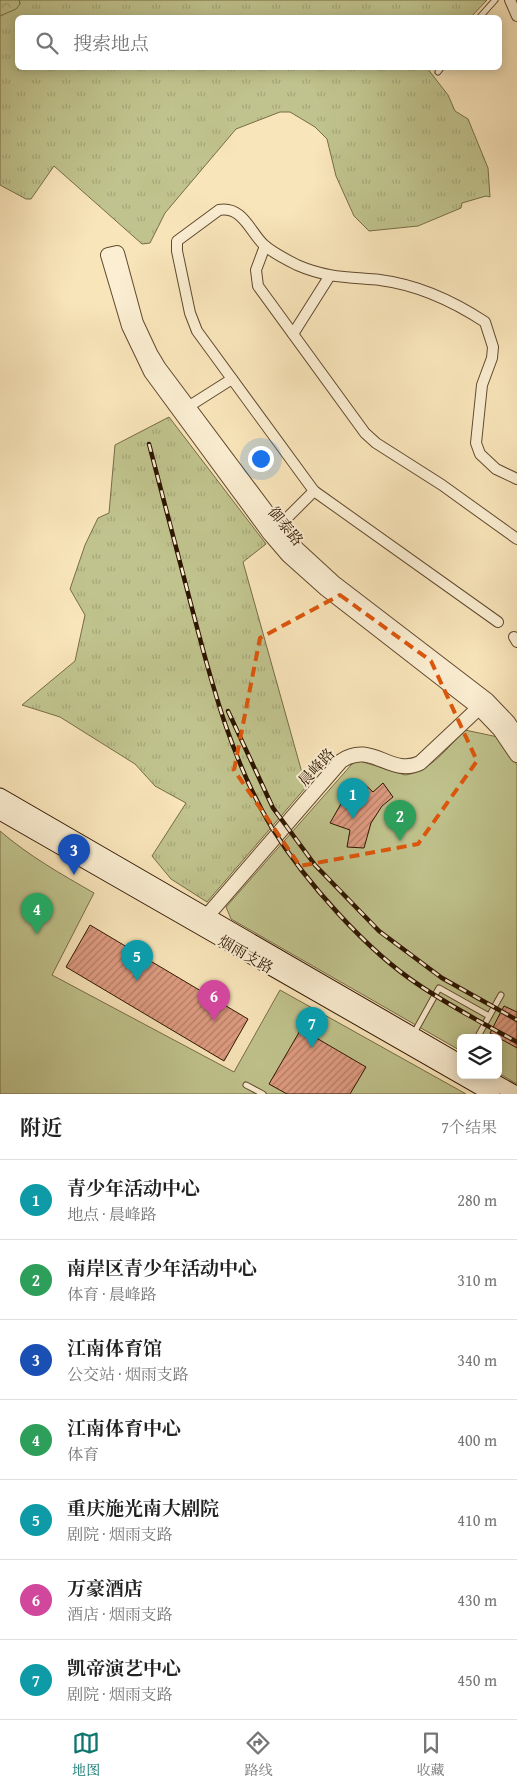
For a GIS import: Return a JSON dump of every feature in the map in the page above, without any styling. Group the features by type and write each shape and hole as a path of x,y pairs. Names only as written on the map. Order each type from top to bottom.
{"main road":[{"name":"烟雨支路","path":"0,796 202,921 492,1094"},
{"name":"烟雨支路","path":"0,812 457,1061"},
{"path":"489,1079 516,1094"}],"street":[{"path":"510,0 517,16"},
{"path":"498,622 314,491 197,331 193,322 177,251 177,241 219,210 228,209 239,213 265,246 296,265 328,277 382,280 442,296 485,322 493,347 492,358 482,385 476,443 480,454 496,470 517,479"},
{"path":"265,246 256,270 258,286 365,433 376,443 442,485 517,539"},
{"name":"御泰路","path":"112,254 136,342 151,372 185,409 296,548 333,582 483,704 517,755"},
{"path":"293,334 328,277"},
{"path":"185,409 232,379"},
{"name":"御泰路","path":"185,409 288,555 326,589 508,722 517,736"},
{"path":"278,527 314,491"},
{"name":"晨峰路","path":"202,921 342,761 350,756 368,754 399,767 412,767 420,763 483,704"}],"lane":[{"path":"482,15 495,0"},
{"path":"412,1035 439,988 489,1016"},
{"path":"479,1034 501,995"},
{"path":"246,1085 263,1094"}],"highlighted area":[{"path":"340,595 431,661 477,761 418,844 300,866 234,770 260,638"}],"green space":[{"path":"0,0 19,0 20,4 16,9 0,16"},
{"path":"19,0 487,0 473,15 15,15 15,70 429,70 448,95 455,111 468,119 488,168 490,197 486,196 462,203 461,208 418,226 369,231 354,216 336,176 327,139 315,127 290,112 280,112 236,129 165,213 150,243 142,244 54,166 31,199 26,199 0,185 0,16 20,4"},
{"path":"169,417 266,544 243,562 306,787 207,902 171,879 152,856 186,803 155,786 135,764 60,717 22,705 75,661 85,615 70,589 85,545 98,518 109,513 115,445"},
{"path":"465,730 498,737 517,765 517,1084 502,1075 502,1034 457,1034 457,1049 231,919 226,907 352,764 360,761 405,775 423,769 438,758"},
{"path":"0,831 34,857 94,893 52,975 234,1072 280,990 466,1094 0,1094"}],"building":[{"path":"361,781 373,792 383,783 393,797 382,806 371,823 364,848 347,847 350,830 330,823 342,802"},
{"path":"90,925 248,1019 224,1061 66,967"},
{"path":"504,1006 517,1012 517,1048 502,1040 502,1034 490,1033"},
{"path":"301,1029 366,1067 350,1094 287,1094 269,1084"}],"railway":[{"path":"149,444 217,698 235,752 258,803 272,828 319,892 338,914 379,954 399,971 431,993 517,1042"},
{"path":"228,711 273,808 315,865 379,931 442,978 517,1020"}],"place":[{"name":"青少年活动中心","path":"353,819"},
{"name":"南岸区青少年活动中心","path":"400,841"},
{"name":"江南体育馆","path":"74,875"},
{"name":"江南体育中心","path":"37,934"},
{"name":"重庆施光南大剧院","path":"137,981"},
{"name":"万豪酒店","path":"214,1021"},
{"name":"凯帝演艺中心","path":"312,1048"}]}
